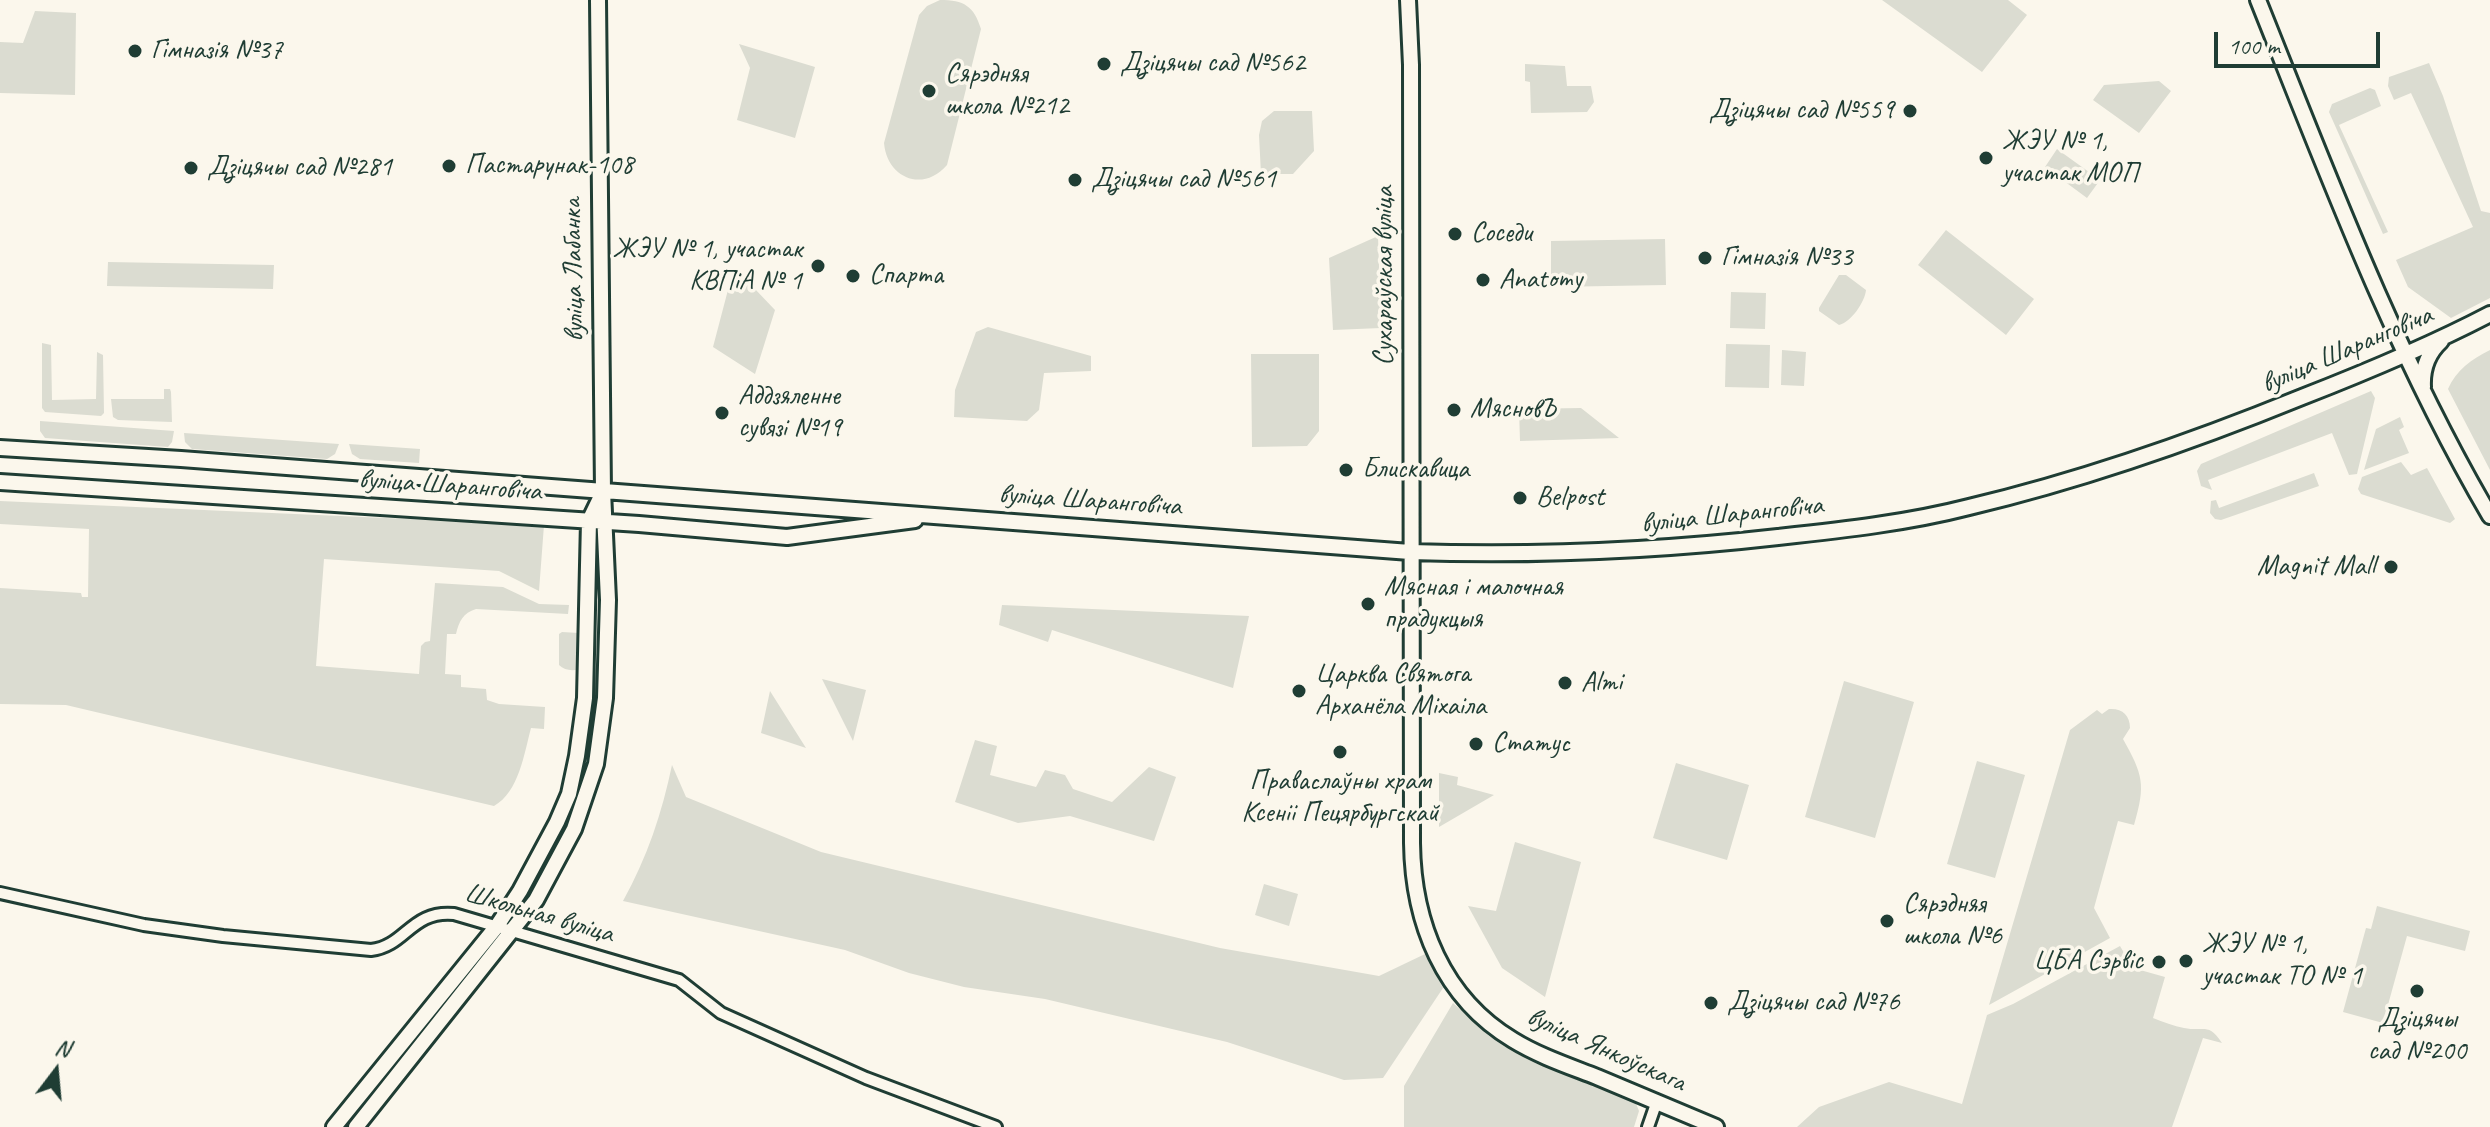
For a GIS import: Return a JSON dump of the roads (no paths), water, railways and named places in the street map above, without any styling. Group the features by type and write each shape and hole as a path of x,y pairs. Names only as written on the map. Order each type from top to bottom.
{"main road":[{"name":"вуліца Лабанка","path":"356,1127 536,900 574,829 596,764 603,722 607,629 598,0"},
{"name":"Сухараўская вуліца","path":"1408,0 1411,65 1410,552"},
{"path":"2258,0 2345,219 2406,355 2490,516"},
{"name":"вуліца Шаранговіча","path":"0,448 1410,552 1640,551 1845,530 1967,508 2053,486 2247,419 2406,355 2490,314"},
{"path":"2423,390 2426,363 2434,348 2448,336"},
{"name":"вуліца Шаранговіча","path":"0,482 787,537 943,516"},
{"path":"334,1127 497,926 520,891 563,808 583,720 589,521 603,491"},
{"name":"вуліца Янкоўскага","path":"1410,552 1412,855 1421,918 1438,962 1472,1007 1512,1040 1716,1127"},
{"path":"583,720 603,722"}],"street":[{"name":"Школьная вуліца","path":"0,893 144,925 371,950 386,946 420,919 443,912 679,980 721,1013 866,1078 996,1127"},
{"path":"1648,1127 1657,1101"}],"place":[{"name":"Гімназія №37","path":"135,51"},
{"name":"Дзіцячы сад №562","path":"1104,64"},
{"name":"Сярэдняя школа №212","path":"929,91"},
{"name":"Дзіцячы сад №559","path":"1910,111"},
{"name":"ЖЭУ № 1, участак МОП","path":"1986,158"},
{"name":"Пастарунак-108","path":"449,166"},
{"name":"Дзіцячы сад №281","path":"191,168"},
{"name":"Дзіцячы сад №561","path":"1075,180"},
{"name":"Соседи","path":"1455,234"},
{"name":"Гімназія №33","path":"1705,258"},
{"name":"ЖЭУ № 1, участак КВПіА № 1","path":"818,266"},
{"name":"Спарта","path":"853,276"},
{"name":"Anatomy","path":"1483,280"},
{"name":"МясновЪ","path":"1454,410"},
{"name":"Аддзяленне сувязі №19","path":"722,413"},
{"name":"Блискавица","path":"1346,470"},
{"name":"Belpost","path":"1520,498"},
{"name":"Magnit Mall","path":"2391,567"},
{"name":"Мясная і малочная прадукцыя","path":"1368,604"},
{"name":"Almi","path":"1565,683"},
{"name":"Царква Святога Арханёла Міхаіла","path":"1299,691"},
{"name":"Статус","path":"1476,744"},
{"name":"Праваслаўны храм Ксеніі Пецярбургскай","path":"1340,752"},
{"name":"Сярэдняя школа №6","path":"1887,921"},
{"name":"ЖЭУ № 1, участак ТО № 1","path":"2186,961"},
{"name":"ЦБА Сэрвіс","path":"2159,962"},
{"name":"Дзіцячы сад №200","path":"2417,991"},
{"name":"Дзіцячы сад №76","path":"1711,1003"}]}
